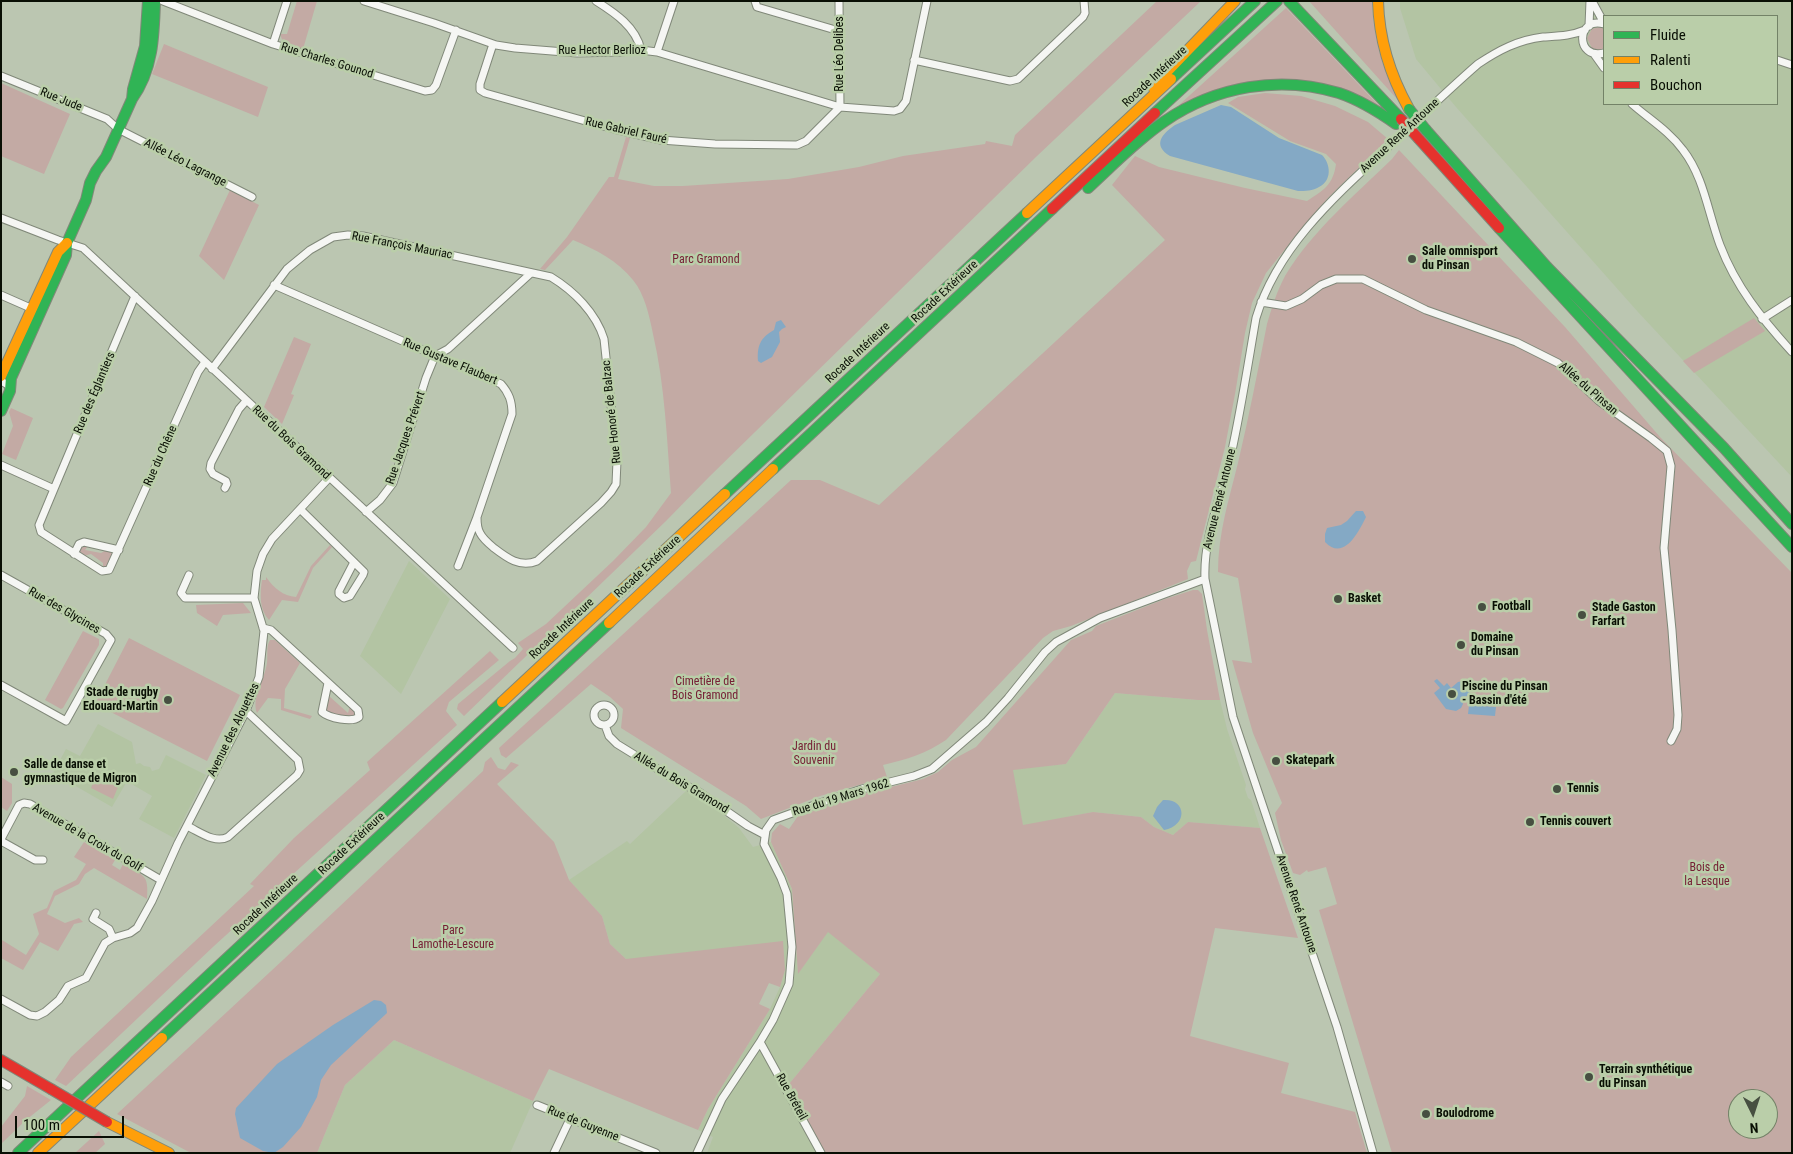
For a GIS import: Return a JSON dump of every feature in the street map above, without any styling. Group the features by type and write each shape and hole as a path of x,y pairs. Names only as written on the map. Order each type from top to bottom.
{"main road":[{"path":"1,411 10,391 11,378 58,252 67,243 86,200 93,194 106,167 106,157 118,129 132,98 139,91 150,58 154,32 155,1"},
{"path":"1144,104 1161,78 1235,1"},
{"name":"Rocade Intérieure","path":"18,1153 1254,1"},
{"name":"Rocade Extérieure","path":"38,1153 1277,1"},
{"path":"1289,1 1307,15 1421,137 1468,179 1546,267 1724,448 1792,524"},
{"path":"1299,1 1307,15"},
{"path":"1378,1 1382,43 1398,90 1402,117"},
{"path":"132,98 132,89 138,74 145,42 148,2"},
{"path":"1056,205 1077,198 1165,121 1193,104 1238,88 1263,84 1291,84 1339,93 1379,112 1402,117 1421,137 1459,185 1792,547"},
{"path":"1,376 36,311"},
{"path":"1,1060 107,1122 169,1153"}],"street":[{"path":"148,2 155,1"},
{"name":"Rue Charles Gounod","path":"163,1 273,44 429,91 436,85 456,30"},
{"path":"273,44 287,1"},
{"name":"Rue Hector Berlioz","path":"364,1 456,30 493,44 515,48 577,53 641,50 657,52 840,107 894,111 900,109 906,100 914,60"},
{"path":"596,1 632,29 637,36 641,50"},
{"path":"657,52 674,1"},
{"path":"755,1 758,7 840,31"},
{"name":"Rue Léo Delibes","path":"839,1 840,107"},
{"path":"927,1 914,60 1010,81 1018,79 1083,18 1085,13 1084,1"},
{"path":"1591,1 1603,21"},
{"path":"1584,46 1582,37 1587,28 1591,1"},
{"name":"Avenue René Antoune","path":"1374,1153 1338,1027 1233,717 1205,579 1204,566 1209,538 1231,456 1251,343 1261,302 1274,274 1302,234 1369,164 1478,64 1498,51 1519,42 1542,37 1566,36 1597,22 1603,23"},
{"path":"1566,36 1594,54 1603,67"},
{"name":"Rue Gabriel Fauré","path":"493,44 480,84 480,90 485,93 614,130 661,140 715,144 797,145 806,141 840,107"},
{"path":"1594,54 1603,53"},
{"path":"1778,60 1792,64"},
{"name":"Rue Jude","path":"1,76 107,119 118,129"},
{"path":"1633,105 1683,149 1700,182 1727,262 1744,294 1762,319 1792,352"},
{"name":"Allée Léo Lagrange","path":"118,129 252,197"},
{"name":"Rue du Bois Gramond","path":"1,218 83,248 513,648"},
{"name":"Rue François Mauriac","path":"212,369 287,269 310,250 334,237 348,234 363,236 531,273"},
{"path":"435,356 448,349 531,273"},
{"name":"Rue Honoré de Balzac","path":"477,517 480,535 486,542 509,560 527,564 532,563 537,561 600,503 616,484 617,461 604,340 601,329 573,292 563,284 551,277 531,273"},
{"name":"Allée du Pinsan","path":"1261,302 1286,306 1302,299 1321,285 1336,279 1363,279 1377,284 1426,310 1516,342 1558,363 1599,402 1667,451 1671,466 1664,548 1678,715 1677,729 1671,741"},
{"name":"Rue Gustave Flaubert","path":"274,285 501,384 510,396 512,414 477,517 458,566"},
{"path":"1,295 36,311"},
{"name":"Rue des Églantiers","path":"74,554 39,530 39,526 135,296"},
{"path":"1762,319 1792,300"},
{"name":"Rue Jacques Prévert","path":"366,512 380,500 392,483 435,356"},
{"name":"Rue du Chêne","path":"74,554 105,572 111,569 198,372 205,362"},
{"path":"1,381 8,385 10,391"},
{"path":"226,488 226,481 213,474 210,469 211,463 239,409 246,401"},
{"path":"1,465 54,489"},
{"name":"Avenue des Alouettes","path":"113,938 130,934 137,928 246,711 259,677 263,628 256,610 254,598 257,571 263,554 272,539 329,478"},
{"path":"300,509 362,569 363,575 350,596 344,598 339,594 339,590 354,562"},
{"path":"74,554 79,544 84,542 119,550"},
{"name":"Rue des Glycines","path":"1,574 110,637 111,640 66,721 1,685"},
{"path":"189,576 181,593 185,598 254,598"},
{"name":"Rue du 19 Mars 1962","path":"765,835 769,825 779,818 862,789 914,776 932,769 986,722 1045,652 1056,642 1100,618 1205,579"},
{"path":"263,628 272,632 358,710 359,717 357,719 352,720 325,715 322,712 328,683"},
{"path":"188,826 214,839 224,840 297,776 300,770 298,760 246,711"},
{"name":"Allée du Bois Gramond","path":"605,725 609,736 617,744 677,782 699,792 759,833 765,835"},
{"name":"Avenue de la Croix du Golf","path":"1,840 19,805 24,803 30,804 161,880"},
{"path":"697,1153 722,1099 760,1042 785,994 790,974 792,947 787,894 764,844 765,835"},
{"path":"1,840 35,860 43,860"},
{"path":"1,999 30,1015 37,1016 59,1000 68,986 86,978 105,943 113,938 109,929 92,919 96,913"},
{"name":"Rue Bréteil","path":"760,1042 821,1153"},
{"name":"Rue de Guyenne","path":"537,1105 656,1153"},
{"path":"554,1153 570,1119"}],"shaded area":[{"path":"1400,1 1792,1 1792,477 1638,312 1456,107 1416,59 1400,8"},
{"path":"409,561 450,599 401,694 360,656"},
{"path":"1115,693 1220,700 1227,729 1246,785 1245,789 1248,798 1251,800 1260,828 1188,822 1173,835 1154,827 1141,817 1093,812 1023,826 1012,769 1066,764"},
{"path":"98,724 132,742 136,764 140,763 150,767 152,771 159,769 166,755 206,775 174,838 139,819 152,796 128,782 112,807 53,773 66,749 80,756"},
{"path":"687,790 712,806 739,828 753,847 771,842 792,889 798,973 828,931 880,974 789,1084 825,1153 707,1153 713,1137 698,1130 708,1109 770,1009 785,970 626,959 610,944 602,916 569,880 627,841 630,844"},
{"path":"394,1040 533,1101 510,1153 317,1153 345,1085"}],"green space":[{"path":"297,1 317,1 303,49 283,42 280,34 287,34"},
{"name":"Parc Gramond","path":"1157,1 1201,1 1037,156 666,521 464,716 457,709 458,704 515,658 523,649 518,643 546,624 613,561 646,527 671,493 665,413 657,354 644,299 637,286 627,273 613,261 573,240 545,270 540,269 567,237 609,177 614,177 626,137 630,138 618,179 654,186 683,186 788,179 859,167 903,156 985,144 986,141 1012,146 1015,135"},
{"path":"1309,1 1372,1 1374,27 1379,51 1397,99"},
{"path":"1286,8 1381,108 1295,80 1179,105"},
{"path":"1599,27 1603,29 1603,48 1599,50 1592,48 1587,38 1592,29"},
{"path":"164,44 268,87 258,117 152,74"},
{"path":"1,83 70,114 44,174 1,156"},
{"path":"1265,93 1301,96 1335,106 1368,122 1388,139 1328,198 1306,223 1266,273 1252,303 1225,447 1196,561 1191,562 1187,571 1188,579 1071,626 1053,631 1043,638 946,740 916,756 883,765 887,777 820,796 761,819 746,806 621,728 623,709 591,684 506,758 501,755 499,748 791,480 820,480 879,505 1165,240 1112,185 1135,156 1159,167 1307,201 1323,190 1333,177 1336,164 1326,154 1290,141 1228,103 1238,97"},
{"name":"Domaine du Pinsan","path":"1399,150 1565,327 1660,437 1792,573 1792,1153 1392,1153 1319,910 1337,904 1326,867 1308,872 1307,870 1300,875 1293,873 1281,840 1275,813 1282,803 1253,733 1232,660 1252,663 1238,578 1218,572 1218,558 1225,517 1246,428 1267,324 1273,305 1285,276 1296,260 1321,229"},
{"path":"230,190 259,205 224,280 199,256"},
{"path":"1754,318 1765,331 1694,373 1683,361"},
{"path":"294,337 311,344 291,394 294,395 282,424 264,407"},
{"path":"11,408 33,418 16,460 2,454 13,426 9,412"},
{"path":"83,545 89,545 85,550 101,553 108,549 115,553 108,569 99,566 103,566 103,563 91,554 83,556 79,551"},
{"path":"330,545 332,547 313,568 298,602 282,600 269,620 262,606 262,580 266,580 266,577 279,591 296,597 311,566"},
{"path":"1193,590 1198,590 1202,594 1220,700 1115,693 1066,764 1013,770 1023,825 1093,812 1141,817 1154,827 1173,835 1188,822 1260,828 1298,938 1215,928 1190,1036 1289,1063 1281,1093 1355,1112 1367,1153 825,1153 789,1084 880,974 828,932 798,974 792,889 771,842 772,833 780,824 789,829 798,816 867,793 923,779 938,772 952,760 976,747 1071,640 1092,631 1096,626"},
{"path":"243,603 251,613 223,615 217,626 197,613 196,605"},
{"path":"83,631 99,639 99,645 61,709 45,700"},
{"name":"Stade de rugby Edouard-Martin","path":"129,638 240,695 207,761 95,704"},
{"path":"270,640 275,640 300,663 285,689 284,708 312,716 310,719 281,710 281,699 268,698 257,713 256,701 266,669"},
{"path":"490,651 499,660 449,702 446,711 457,725 214,946 66,1086 55,1080 71,1057 254,886 250,884 294,838 370,770 367,762"},
{"path":"329,696 348,713 350,706 354,710 354,717 328,714 326,711"},
{"name":"Parc Lamothe-Lescure","path":"491,757 498,768 505,770 511,762 519,765 497,784 554,842 569,880 602,916 610,944 626,959 783,941 785,970 780,987 769,983 759,1004 770,1009 708,1109 698,1130 549,1069 533,1101 394,1040 345,1085 317,1153 191,1153 117,1114 483,771 485,762"},
{"path":"96,776 118,787 113,799 91,788"},
{"path":"1,777 12,784 12,803 7,811 1,807"},
{"path":"84,842 115,860 112,865 120,870 123,864 144,877 147,885 147,899 94,868 85,874 79,884 55,896 47,914 65,923 79,918 83,922 74,924 58,951 40,942 23,970 1,958 2,940 26,955 39,934 33,914 47,908 54,891 76,880 86,864 74,857"},
{"path":"27,1086 51,1100 26,1120 1,1144 1,1127 25,1096"},
{"path":"99,1131 105,1144 95,1153 75,1153"}],"water":[{"path":"1221,105 1231,107 1279,138 1322,155 1327,163 1329,172 1326,181 1314,189 1298,191 1170,156 1161,148 1161,140 1170,128"},
{"path":"781,320 786,327 779,332 780,342 772,357 761,363 758,361 760,343 765,336 774,330 776,322"},
{"path":"1356,511 1363,511 1366,517 1350,542 1344,547 1338,548 1332,547 1325,542 1327,528 1341,525"},
{"name":"Piscine du Pinsan - Bassin d'été","path":"1437,679 1444,686 1447,683 1451,688 1458,682 1463,681 1468,684 1471,689 1469,695 1461,699 1463,704 1461,708 1456,711 1446,709 1434,693 1440,688 1434,681"},
{"path":"1469,705 1496,707 1495,716 1468,714"},
{"path":"1163,800 1176,803 1182,812 1178,823 1164,830 1153,816"},
{"path":"374,1000 381,1001 386,1005 387,1013 331,1065 321,1080 317,1097 301,1127 283,1147 274,1153 263,1151 240,1138 235,1114 236,1108 277,1064 333,1025"}],"traffic: fast":[{"path":"1,411 10,391 11,378 66,255 67,243 86,200 90,183 106,157 132,99 145,46 148,1"},
{"path":"132,99 144,76 151,52 155,1"},
{"path":"1171,79 1255,1"},
{"path":"1155,113 1277,1"},
{"path":"1289,1 1401,119"},
{"path":"1088,188 1135,144 1165,121 1205,99 1249,87 1294,85 1339,93 1369,107 1396,124"},
{"path":"1409,109 1426,130"},
{"path":"1426,130 1547,267 1724,448 1792,524"},
{"path":"773,469 1052,209"},
{"path":"725,494 1027,213"},
{"path":"1499,228 1792,547"},
{"path":"162,1038 609,623"},
{"path":"18,1153 502,702"}],"traffic: slow":[{"path":"1154,89 1161,78 1235,1"},
{"path":"1378,1 1383,43 1387,57 1396,83 1409,109"},
{"path":"1027,213 1171,79"},
{"path":"1,376 58,252 67,243"},
{"path":"609,623 773,469"},
{"path":"502,702 725,494"},
{"path":"38,1153 162,1038"},
{"path":"107,1122 169,1153"}],"traffic: jam":[{"path":"1052,209 1155,113"},
{"path":"1401,119 1419,139"},
{"path":"1419,139 1499,228"},
{"path":"1,1060 51,1089"},
{"path":"51,1089 107,1122"}],"place":[{"name":"Salle omnisport du Pinsan","path":"1412,259"},
{"name":"Basket","path":"1338,599"},
{"name":"Football","path":"1482,607"},
{"name":"Stade Gaston Farfart","path":"1582,615"},
{"name":"Domaine du Pinsan","path":"1461,645"},
{"name":"Piscine du Pinsan - Bassin d'été","path":"1452,694"},
{"name":"Stade de rugby Edouard-Martin","path":"168,700"},
{"name":"Skatepark","path":"1276,761"},
{"name":"Salle de danse et gymnastique de Migron","path":"14,772"},
{"name":"Tennis","path":"1557,789"},
{"name":"Tennis couvert","path":"1530,822"},
{"name":"Terrain synthétique du Pinsan","path":"1589,1077"},
{"name":"Boulodrome","path":"1426,1114"}],"park label":[{"name":"Cimetière de Bois Gramond","path":"705,689"},
{"name":"Jardin du Souvenir","path":"814,754"},
{"name":"Bois de la Lesque","path":"1707,875"}]}
